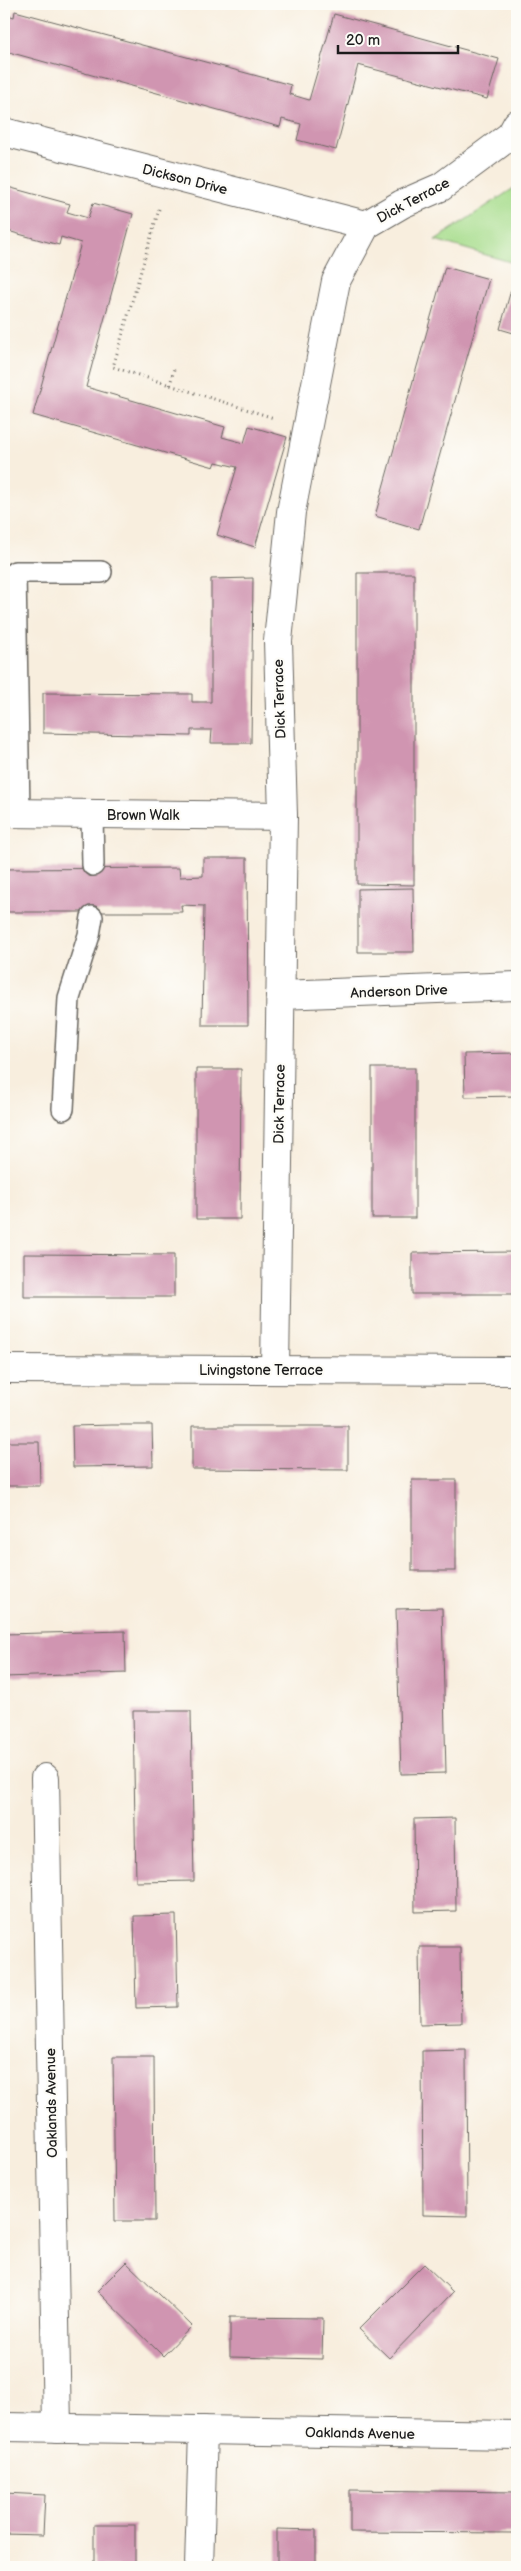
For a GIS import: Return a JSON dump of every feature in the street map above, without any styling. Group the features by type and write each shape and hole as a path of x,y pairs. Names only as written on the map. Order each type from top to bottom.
{"street":[{"name":"Dick Terrace","path":"275,1370 283,816 278,641 291,512 307,429 336,281 366,225 402,204 441,187 511,135 517,124"},
{"name":"Dickson Drive","path":"4,132 366,225"},
{"name":"Brown Walk","path":"11,813 283,816"},
{"name":"Anderson Drive","path":"280,995 517,986"},
{"name":"Livingstone Terrace","path":"4,1370 517,1372"},
{"name":"Oaklands Avenue","path":"45,1778 57,2428"},
{"name":"Oaklands Avenue","path":"4,2427 517,2435"},
{"path":"199,2567 203,2430"}],"lane":[{"path":"11,813 15,572 101,572"},
{"path":"92,815 93,865"},
{"path":"63,1109 68,998 90,936 92,916"}],"path":[{"path":"169,174 113,367 307,429"},
{"path":"170,385 174,369"}],"green space":[{"path":"517,186 517,264 435,240"}],"building":[{"path":"15,11 291,85 289,94 309,100 334,14 499,59 487,99 358,65 336,150 297,140 301,124 282,119 280,127 5,51 4,14 14,17"},
{"path":"4,186 70,204 67,212 88,218 93,203 133,214 86,387 225,427 222,437 244,443 249,426 287,437 255,547 217,535 237,467 216,462 214,467 33,415 81,243 61,237 59,245 4,230"},
{"path":"445,267 489,279 419,529 375,516"},
{"path":"511,290 517,292 517,334 500,329"},
{"path":"357,573 414,573 414,885 357,884"},
{"path":"253,578 251,743 211,743 212,730 191,730 191,736 43,733 43,693 192,694 192,702 211,702 211,579"},
{"path":"203,858 247,858 248,1025 202,1025 204,906 181,905 182,912 4,912 4,869 179,868 180,877 203,876"},
{"path":"413,888 414,952 358,952 358,889"},
{"path":"517,1053 517,1096 465,1097 464,1054"},
{"path":"372,1068 415,1068 415,1218 372,1218"},
{"path":"196,1069 241,1069 240,1219 196,1219"},
{"path":"517,1252 517,1294 412,1294 412,1253"},
{"path":"24,1254 174,1255 174,1297 24,1297"},
{"path":"152,1425 153,1466 73,1467 72,1426"},
{"path":"192,1426 348,1426 348,1470 192,1469"},
{"path":"4,1442 39,1442 40,1486 4,1486"},
{"path":"412,1480 456,1480 456,1571 412,1571"},
{"path":"442,1608 446,1773 401,1774 396,1609"},
{"path":"125,1631 126,1673 4,1677 4,1634"},
{"path":"133,1711 191,1711 194,1881 136,1882"},
{"path":"455,1818 456,1911 415,1912 414,1819"},
{"path":"176,1915 178,2007 136,2008 134,1916"},
{"path":"419,1947 460,1947 461,2023 420,2024"},
{"path":"466,2050 467,2216 423,2215 422,2051"},
{"path":"113,2057 154,2057 155,2221 115,2221"},
{"path":"126,2262 192,2326 163,2356 97,2291"},
{"path":"424,2264 453,2292 389,2358 359,2329"},
{"path":"230,2317 323,2318 322,2359 230,2357"},
{"path":"350,2490 517,2492 516,2533 350,2532"},
{"path":"4,2493 45,2495 43,2535 4,2534"},
{"path":"94,2525 135,2525 135,2567 94,2567"},
{"path":"277,2529 316,2530 316,2567 277,2567"}]}
